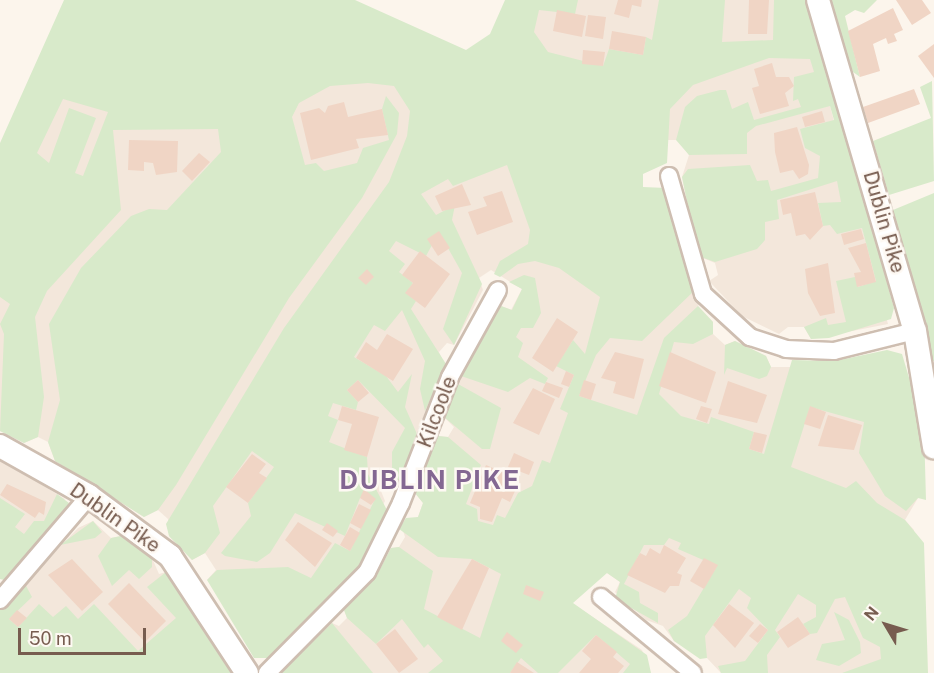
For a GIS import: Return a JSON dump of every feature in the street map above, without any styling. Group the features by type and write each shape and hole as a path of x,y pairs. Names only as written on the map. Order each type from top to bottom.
{"street":[{"name":"Dublin Pike","path":"819,0 915,331 932,411 934,447"},
{"path":"669,176 703,294 750,337 786,349 834,351 915,331"},
{"name":"Kilcoole","path":"267,673 367,572 401,502 450,377 498,290"},
{"name":"Dublin Pike","path":"0,446 89,496 170,556 247,673"},
{"path":"0,600 89,496"},
{"path":"601,597 673,667 693,673"}],"shaded area":[{"path":"84,0 512,84 522,0 795,0 814,46 888,324 811,339 804,327 788,327 779,334 742,316 709,281 718,275 715,263 698,256 682,177 689,155 678,140 665,140 550,85 701,302 698,306 713,322 713,334 725,345 735,341 766,356 771,367 790,367 906,404 918,498 905,520 914,530 923,673 721,673 707,658 674,641 663,626 646,620 615,592 620,582 607,573 548,587 642,650 651,673 281,673 332,623 339,626 347,618 344,610 376,577 391,548 399,547 405,537 401,524 418,517 423,503 415,493 438,436 448,437 454,427 444,417 461,376 501,306 511,310 522,289 491,270 479,278 483,290 454,345 447,343 439,352 444,363 400,479 381,491 385,501 350,565 315,600 207,580 216,570 205,553 192,560 169,536 168,519 158,510 144,517 55,461 48,442 38,437 24,443 0,431 0,178"},
{"path":"0,459 65,499 23,558 0,579"},
{"path":"93,521 111,538 121,536 152,558 159,574 166,572 231,673 4,673 0,608 78,528"}],"green space":[{"path":"64,0 355,0 466,50 490,34 505,0 578,0 575,14 539,10 534,32 548,52 603,66 609,49 643,55 646,37 652,40 659,0 725,0 722,42 773,40 774,0 808,0 894,308 891,319 829,338 811,339 804,327 826,318 828,325 846,322 836,281 855,277 858,287 876,281 862,228 837,234 830,225 823,226 818,203 841,202 837,181 777,200 779,219 765,222 765,240 757,249 715,262 698,256 682,177 688,169 750,165 757,181 768,180 771,191 818,178 820,156 805,148 800,129 834,120 830,106 756,126 747,133 747,154 689,155 676,140 685,107 697,96 726,90 732,109 748,102 754,120 801,107 798,99 793,101 794,77 814,72 810,59 769,58 693,85 670,109 667,163 643,174 643,187 666,188 694,291 642,341 610,338 596,355 579,396 637,415 664,338 698,306 713,322 713,334 693,344 674,342 659,394 681,416 709,424 711,417 754,432 749,449 764,454 792,360 835,361 887,350 902,354 924,428 926,500 918,498 906,511 885,496 859,453 864,422 810,407 791,467 846,488 856,481 877,503 905,520 924,543 928,673 842,673 881,659 880,647 863,638 845,597 835,599 817,633 810,634 803,624 816,617 816,605 798,594 775,630 780,637 767,655 768,673 721,673 718,666 745,661 768,630 747,608 751,598 739,589 705,636 707,658 700,659 674,641 668,630 687,616 717,566 678,549 681,543 669,538 664,545 644,545 624,584 639,592 640,603 658,613 658,623 615,599 620,582 607,573 573,603 647,655 651,673 623,673 630,664 596,635 558,673 538,673 521,658 510,673 428,673 443,661 428,644 424,648 402,619 376,644 347,618 344,610 376,577 391,548 399,547 433,571 424,609 480,638 501,574 472,559 438,557 399,529 406,518 418,517 423,503 415,493 438,436 448,437 481,465 466,504 477,509 478,521 493,525 497,515 505,518 518,493 532,486 542,460 550,463 568,413 560,409 574,375 556,366 573,340 585,354 600,297 559,268 535,261 518,264 500,277 494,274 500,261 528,244 530,230 507,165 453,186 448,179 421,194 436,215 455,205 452,220 482,284 454,345 443,329 462,273 439,232 426,256 396,241 389,251 405,264 399,272 413,283 406,293 416,301 411,309 446,364 425,411 420,389 425,361 402,310 385,331 374,325 354,357 386,376 398,392 412,374 405,407 417,434 400,479 392,485 392,452 405,428 358,380 347,390 358,402 356,410 333,403 328,416 338,420 329,442 367,457 368,474 388,512 357,569 271,658 254,658 207,580 217,570 288,567 311,578 335,543 350,551 375,499 360,498 345,536 295,513 270,553 257,562 225,556 221,553 251,516 248,503 274,467 252,451 213,506 220,533 205,553 192,560 169,536 166,524 284,328 389,182 407,136 410,111 394,86 368,83 330,86 299,103 292,117 305,165 316,163 324,171 357,163 363,148 389,140 382,109 386,96 399,113 397,134 362,198 289,298 176,485 158,510 144,517 55,461 48,442 60,400 49,324 81,268 131,216 149,209 167,210 221,152 218,129 113,130 121,210 47,291 35,317 44,397 38,437 24,443 0,431 4,334 0,324 10,304 0,297 0,143","holes":["63,99 108,112 83,176 75,173 96,118 69,108 49,163 37,153"]},
{"path":"828,0 877,0 864,13 855,10 845,16 860,77 853,72"},
{"path":"932,81 934,181 889,195 873,141 931,118 920,87"},
{"path":"934,193 934,361 933,361 893,210"},
{"path":"524,275 535,278 541,313 533,328 521,328 516,337 523,343 518,357 548,378 545,384 530,378 508,392 461,376 490,320 501,306 512,310 522,289 509,282"},
{"path":"735,341 766,356 771,367 767,376 759,379 727,368 724,375 725,345"},
{"path":"458,384 501,408 490,449 482,449 444,417"},
{"path":"57,494 69,503 63,518 8,581 0,579 0,498 25,514 15,527 24,534 34,521 44,521"},
{"path":"93,521 102,532 95,538 60,545"},
{"path":"121,536 152,558 152,567 139,579 129,570 112,586 98,556 111,538"},
{"path":"166,572 231,673 0,673 0,608 24,582 32,597 9,619 18,627 39,604 53,617 66,606 78,619 94,604 138,651 176,618 147,587"},
{"path":"834,612 849,620 860,642 861,653 839,666 816,660 822,644 845,640"},
{"path":"332,623 373,673 281,673 283,670"}],"building":[{"path":"618,0 642,0 641,7 632,5 629,18 614,14"},
{"path":"749,0 769,0 767,34 748,34"},
{"path":"896,0 922,0 931,13 912,25"},
{"path":"893,8 903,30 894,34 897,41 888,44 886,38 873,44 880,71 860,77 848,31"},
{"path":"557,10 586,16 582,37 553,31"},
{"path":"588,15 606,17 603,39 585,36"},
{"path":"612,31 646,37 643,55 609,49"},
{"path":"934,44 934,78 918,56"},
{"path":"583,50 605,52 603,66 582,64"},
{"path":"772,63 776,77 789,77 794,86 785,93 789,106 760,114 752,88 759,86 754,69"},
{"path":"914,89 920,104 868,123 863,107"},
{"path":"344,102 348,117 382,109 388,135 356,139 359,148 311,160 300,113 319,108 325,113 328,106"},
{"path":"822,111 825,122 805,127 802,117"},
{"path":"797,127 809,165 808,174 799,179 793,170 780,173 775,152 774,133"},
{"path":"129,140 178,141 177,172 156,175 153,163 144,162 144,171 128,170"},
{"path":"199,153 210,162 192,181 182,171"},
{"path":"462,184 471,205 442,211 435,196"},
{"path":"502,191 513,222 477,235 468,212 487,206 483,197"},
{"path":"815,192 823,226 810,240 805,234 796,236 791,213 783,215 780,200"},
{"path":"861,229 864,239 844,245 841,234"},
{"path":"439,231 450,248 438,256 427,239"},
{"path":"866,243 876,282 857,287 854,273 861,272 848,248"},
{"path":"420,251 450,274 425,308 405,293 413,283 402,275"},
{"path":"828,263 835,313 820,316 808,293 805,269"},
{"path":"367,269 374,277 366,285 358,278"},
{"path":"557,318 578,332 553,372 532,358"},
{"path":"387,334 413,349 393,381 356,358 366,342 377,350"},
{"path":"615,352 644,359 634,399 613,393 616,382 601,378"},
{"path":"670,352 716,372 706,403 659,386"},
{"path":"566,371 574,375 569,387 561,384"},
{"path":"358,380 369,393 358,402 347,390"},
{"path":"584,380 596,384 591,400 579,396"},
{"path":"728,381 767,395 757,423 718,414"},
{"path":"546,382 563,388 559,398 542,391"},
{"path":"533,388 555,399 539,435 513,423"},
{"path":"342,406 379,417 367,457 344,450 352,424 338,420"},
{"path":"701,406 712,409 707,423 696,419"},
{"path":"810,406 826,412 820,429 804,424"},
{"path":"828,415 862,425 854,450 818,446"},
{"path":"754,432 767,435 762,453 749,449"},
{"path":"514,453 534,462 529,475 508,467"},
{"path":"252,454 266,464 259,473 267,478 248,503 226,487"},
{"path":"486,465 512,476 507,488 515,491 510,502 502,498 492,522 480,519 480,507 470,503"},
{"path":"7,484 46,502 44,515 39,512 35,518 0,495"},
{"path":"364,489 376,499 371,505 360,498"},
{"path":"359,504 371,510 361,529 350,523"},
{"path":"298,522 332,543 315,567 285,540"},
{"path":"327,523 338,531 333,537 322,530"},
{"path":"350,527 360,533 350,551 340,545"},
{"path":"664,545 686,558 677,573 682,575 679,586 670,586 665,593 627,575 640,553 646,556 650,548 660,554"},
{"path":"704,558 718,565 704,589 690,581"},
{"path":"72,559 103,592 82,611 48,575"},
{"path":"472,559 489,568 462,630 437,617"},
{"path":"129,583 166,621 145,642 108,604"},
{"path":"526,585 544,592 540,601 523,594"},
{"path":"729,604 754,623 735,648 713,625"},
{"path":"17,610 27,618 18,627 9,619"},
{"path":"798,617 810,634 788,648 777,632"},
{"path":"760,624 768,630 758,643 749,636"},
{"path":"395,629 418,659 399,673 376,644"},
{"path":"507,632 523,645 516,653 501,641"},
{"path":"596,635 617,652 613,657 624,666 618,673 579,673 591,659 582,651"},
{"path":"517,662 534,673 510,673"}],"district":[{"name":"DUBLIN PIKE","path":"430,480"}]}
